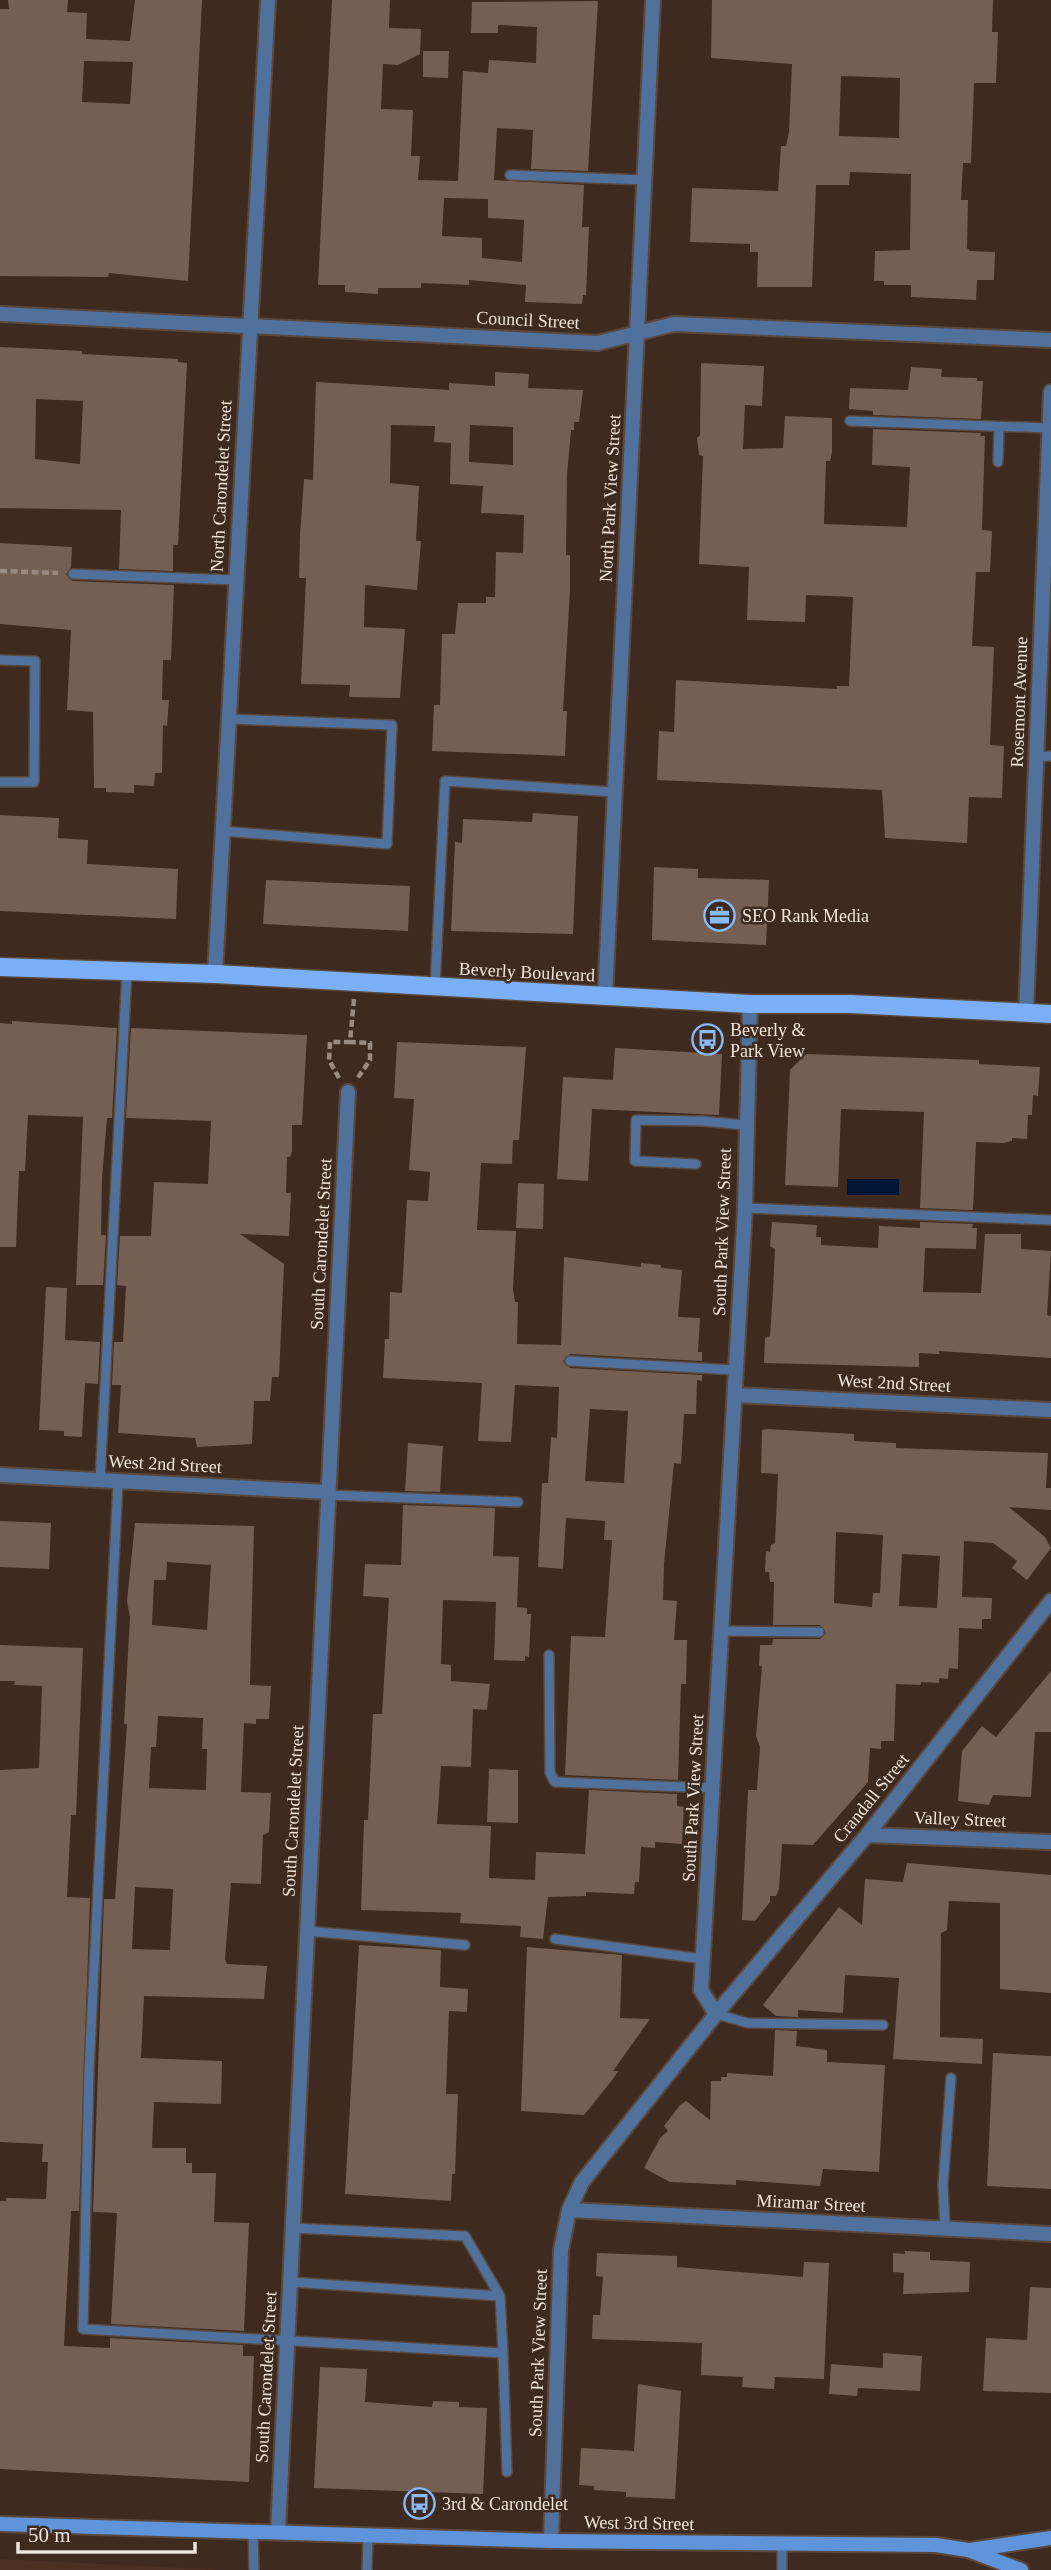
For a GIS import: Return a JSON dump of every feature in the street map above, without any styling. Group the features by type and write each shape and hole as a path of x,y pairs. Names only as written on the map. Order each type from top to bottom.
{"main road":[{"name":"Beverly Boulevard","path":"0,967 215,974 750,1004 850,1004 1051,1014"},
{"name":"West 3rd Street","path":"0,2524 368,2533 551,2541 936,2545 968,2550 1021,2570"},
{"path":"968,2550 1051,2538"}],"street":[{"name":"North Carondelet Street","path":"215,974 248,326 268,0"},
{"name":"North Park View Street","path":"605,997 653,0"},
{"name":"Council Street","path":"0,314 598,343 674,324 1051,340"},
{"name":"Rosemont Avenue","path":"1026,1013 1044,757 1051,392"},
{"name":"South Park View Street","path":"551,2541 561,2250 569,2210 582,2182 716,2014 701,1990 745,1208 750,1004"},
{"name":"South Carondelet Street","path":"278,2531 348,1092"},
{"name":"West 2nd Street","path":"735,1395 1051,1410"},
{"name":"West 2nd Street","path":"0,1475 328,1494"},
{"name":"Crandall Street","path":"716,2014 867,1835 1051,1601"},
{"name":"Valley Street","path":"867,1835 1051,1842"},
{"name":"Miramar Street","path":"569,2210 1051,2234"}],"lane":[{"path":"510,176 645,180"},
{"path":"850,421 1050,428"},
{"path":"998,462 999,426"},
{"path":"73,574 235,580"},
{"path":"0,660 35,662 34,782 0,782"},
{"path":"222,831 387,844 392,725 228,719"},
{"path":"435,987 445,781 615,792"},
{"path":"100,1480 127,971"},
{"path":"696,1164 635,1161 636,1121 702,1121 745,1125"},
{"path":"745,1208 1051,1220"},
{"path":"570,1361 736,1370"},
{"path":"118,1482 89,2071 83,2329 503,2353"},
{"path":"328,1494 518,1502"},
{"path":"722,1631 820,1632"},
{"path":"549,1655 550,1773 555,1782 712,1788"},
{"path":"307,1931 466,1945"},
{"path":"555,1939 703,1959"},
{"path":"716,2014 748,2023 883,2025"},
{"path":"945,2228 943,2185 951,2078"},
{"path":"292,2228 465,2236 500,2296 507,2472"},
{"path":"290,2282 500,2296"},
{"path":"253,2530 254,2570"},
{"path":"367,2570 368,2533"},
{"path":"782,2544 782,2570"}],"path":[{"path":"0,571 73,574"},
{"path":"350,1042 355,982"},
{"path":"330,1042 350,1042 370,1043 370,1060 348,1092 329,1060 330,1042"}],"shaded area":[{"path":"0,2559 226,2570 0,2570"}],"water":[{"path":"847,1179 899,1179 899,1195 847,1195"}],"building":[{"path":"8,0 68,0 67,12 87,13 86,39 130,41 135,0 202,0 188,281 109,273 108,277 0,276 0,9 9,9","holes":["84,61 133,62 130,104 82,102"]},
{"path":"332,0 390,0 389,28 421,29 420,54 398,65 383,64 381,109 413,110 411,156 420,156 418,180 458,181 463,71 488,73 489,60 536,63 537,27 498,25 498,33 471,33 472,2 598,1 588,171 531,169 533,130 497,128 494,180 584,185 582,227 589,227 586,295 583,295 582,304 525,302 526,285 469,280 469,285 421,283 421,288 378,288 378,294 345,292 345,285 318,285","holes":["444,198 488,199 488,218 524,220 522,262 482,258 482,238 442,236"]},
{"path":"712,0 993,0 992,32 998,32 996,83 974,83 971,163 963,163 961,200 968,200 967,248 970,251 995,252 994,280 977,280 976,300 911,297 911,285 884,285 884,281 874,281 875,251 910,250 911,174 850,172 849,185 816,185 812,287 757,287 758,252 750,252 750,244 690,242 692,188 778,191 781,146 786,146 789,132 792,64 711,58","holes":["841,76 900,78 899,138 839,136"]},
{"path":"423,51 449,51 448,78 423,77"},
{"path":"0,347 178,359 178,362 187,363 178,545 173,545 173,571 119,569 121,510 0,508","holes":["36,399 83,401 80,464 35,459"]},
{"path":"701,363 764,366 762,406 745,405 743,449 783,448 785,416 832,418 832,452 830,461 826,461 824,524 907,527 910,467 872,465 873,429 981,433 980,436 985,436 982,530 992,531 990,572 976,572 972,646 994,647 990,745 1004,746 1002,798 969,797 967,843 885,838 882,790 657,780 659,731 674,732 676,680 837,689 837,686 849,686 853,597 806,595 805,622 747,620 749,567 699,564 703,456 699,455 697,438 700,435"},
{"path":"911,367 942,369 941,377 977,378 977,381 983,381 981,419 873,415 873,411 849,409 850,388 908,390"},
{"path":"495,372 529,374 528,388 583,390 579,422 574,422 574,430 571,430 567,475 566,555 570,555 570,590 563,711 567,711 565,756 432,751 434,705 440,705 442,634 455,634 458,603 486,603 486,597 495,597 496,552 523,553 524,515 481,513 483,486 450,484 451,443 434,442 435,426 391,425 390,483 419,486 416,541 421,541 417,590 365,585 364,627 405,629 400,698 349,697 350,685 301,684 306,578 299,578 300,535 304,479 313,480 316,382 449,390 449,383 495,386","holes":["470,425 513,427 513,465 469,462"]},
{"path":"0,543 72,547 71,567 66,574 72,581 174,585 171,660 163,660 162,700 169,700 167,726 163,725 162,773 155,773 154,786 134,785 134,793 106,792 106,788 94,788 93,712 67,710 71,630 0,624"},
{"path":"533,813 578,816 573,934 451,931 455,842 462,843 463,819 532,822"},
{"path":"0,815 59,818 58,838 88,840 87,864 178,869 176,919 0,911"},
{"path":"654,867 698,869 698,878 769,880 766,945 652,940"},
{"path":"266,880 410,886 408,931 263,924"},
{"path":"12,1021 117,1028 112,1118 107,1118 102,1178 101,1235 106,1235 103,1285 76,1285 83,1117 28,1115 25,1171 19,1171 16,1247 0,1247 0,1023 12,1024"},
{"path":"131,1028 307,1035 302,1125 292,1125 292,1151 290,1157 287,1157 286,1193 291,1193 289,1236 240,1234 284,1264 279,1377 272,1377 270,1401 254,1401 252,1444 197,1447 195,1438 118,1433 121,1385 112,1385 114,1342 123,1342 126,1286 117,1285 120,1236 151,1236 154,1182 208,1184 211,1121 126,1118"},
{"path":"397,1042 526,1047 519,1140 513,1140 512,1164 481,1163 477,1230 516,1231 513,1289 515,1302 518,1302 517,1344 561,1345 564,1257 641,1267 641,1263 661,1265 661,1268 682,1270 678,1317 700,1318 698,1352 702,1352 702,1361 570,1354 563,1361 570,1368 702,1375 702,1381 697,1380 696,1414 684,1414 681,1464 674,1463 664,1564 663,1600 677,1601 674,1640 687,1640 686,1684 681,1684 678,1780 565,1775 571,1636 605,1637 612,1540 604,1540 605,1521 566,1518 563,1569 538,1567 542,1483 548,1483 551,1437 557,1438 559,1387 515,1385 511,1442 478,1441 482,1383 383,1378 385,1339 389,1339 390,1292 402,1293 407,1200 428,1201 430,1172 409,1170 414,1099 394,1098","holes":["590,1409 628,1411 624,1483 585,1481"]},
{"path":"615,1048 722,1054 719,1115 592,1109 588,1181 557,1179 563,1077 613,1080"},
{"path":"806,1054 979,1060 979,1064 1040,1067 1038,1096 1033,1095 1032,1115 1028,1115 1027,1139 1012,1138 1012,1141 1004,1143 976,1142 973,1210 920,1208 924,1112 841,1109 838,1187 785,1185 790,1070"},
{"path":"518,1183 544,1184 543,1229 516,1228"},
{"path":"772,1222 817,1225 816,1237 821,1237 821,1245 878,1248 879,1226 920,1228 920,1222 973,1224 972,1228 977,1228 976,1249 925,1248 923,1292 981,1293 985,1234 1021,1234 1021,1249 1051,1251 1047,1315 1051,1316 1051,1358 939,1351 939,1354 919,1353 919,1367 764,1363 765,1338 770,1336 773,1291 775,1249 770,1246"},
{"path":"46,1287 67,1288 65,1340 100,1342 98,1384 85,1383 82,1437 64,1436 64,1431 39,1430"},
{"path":"762,1430 854,1434 854,1441 896,1443 896,1448 1048,1453 1046,1488 1051,1488 1051,1510 1009,1507 1045,1537 1051,1548 1027,1580 1012,1568 1017,1561 993,1543 964,1541 962,1597 992,1598 991,1619 982,1619 982,1629 959,1628 958,1669 949,1668 948,1679 939,1678 939,1683 921,1682 921,1685 896,1684 894,1741 881,1741 881,1749 870,1748 868,1782 813,1845 782,1844 779,1889 776,1896 770,1896 770,1902 755,1921 742,1920 748,1790 757,1790 760,1747 756,1736 762,1666 759,1666 760,1645 772,1645 773,1639 820,1639 826,1633 820,1625 773,1625 774,1582 770,1582 769,1572 765,1572 766,1551 770,1552 771,1545 775,1543 778,1474 761,1473","holes":["836,1532 883,1535 880,1593 873,1593 872,1607 834,1603","902,1554 940,1556 937,1608 899,1606"]},
{"path":"408,1443 443,1446 440,1492 405,1491"},
{"path":"403,1505 495,1508 493,1556 519,1557 517,1607 527,1608 527,1614 531,1614 529,1657 525,1656 525,1661 494,1660 496,1602 443,1600 441,1664 451,1665 451,1681 490,1684 487,1710 473,1709 471,1767 441,1766 437,1824 491,1826 489,1878 535,1880 536,1852 585,1854 589,1790 677,1794 677,1806 684,1807 682,1844 655,1842 655,1848 641,1847 639,1882 635,1882 634,1894 586,1892 586,1896 548,1897 543,1939 520,1937 521,1926 460,1923 461,1913 361,1910 364,1820 368,1820 373,1714 382,1714 389,1598 363,1596 365,1564 401,1565"},
{"path":"0,1521 51,1523 49,1569 0,1567"},
{"path":"135,1523 254,1526 250,1685 271,1686 269,1719 256,1719 256,1724 244,1723 241,1792 271,1793 269,1832 263,1835 261,1884 231,1883 225,1959 227,1964 267,1966 264,1999 144,1996 141,2058 222,2061 221,2104 154,2102 152,2148 186,2148 186,2163 192,2163 192,2173 216,2173 214,2222 249,2223 244,2331 111,2324 117,2213 93,2212 104,1899 115,1899 127,1724 124,1724 130,1617 127,1601","holes":["167,1562 211,1565 207,1630 152,1625 154,1580 166,1580","158,1716 203,1718 202,1749 207,1749 206,1790 149,1788 151,1747 156,1747","135,1887 173,1889 170,1950 132,1949"]},
{"path":"0,1645 83,1648 76,1815 71,1815 67,1897 90,1898 79,2211 71,2211 64,2346 110,2348 110,2338 243,2345 243,2356 254,2356 249,2482 0,2469 0,2201 6,2201 6,2198 46,2199 48,2162 42,2162 43,2144 0,2142 0,1770 39,1768 42,1686 14,1685 15,1681 0,1681"},
{"path":"1051,1671 1051,1732 1035,1732 1031,1797 993,1795 989,1805 958,1801 962,1751 982,1726 996,1737"},
{"path":"489,1769 518,1770 518,1823 487,1822"},
{"path":"907,1863 1051,1875 1051,1993 1000,1989 1000,1903 949,1901 947,1930 941,1933 940,2037 983,2039 982,2064 893,2059 899,1978 845,1975 843,2013 798,2010 798,2017 776,2016 763,2005 839,1907 862,1925 865,1879 903,1882"},
{"path":"359,1945 441,1950 440,1987 468,1989 467,2012 449,2011 446,2094 458,2094 455,2174 452,2174 451,2201 345,2194"},
{"path":"527,1947 622,1955 620,2018 650,2019 613,2071 618,2071 613,2079 584,2115 521,2111"},
{"path":"775,2030 797,2031 796,2046 827,2050 827,2062 885,2065 879,2172 823,2169 820,2186 736,2180 736,2185 670,2182 644,2168 660,2138 668,2131 664,2126 680,2105 686,2101 710,2120 711,2081 721,2081 721,2077 727,2077 727,2073 773,2076"},
{"path":"993,2053 1051,2056 1051,2189 987,2186"},
{"path":"905,2251 930,2252 930,2260 970,2262 969,2292 903,2294 904,2273 893,2272 893,2253 905,2254"},
{"path":"597,2253 677,2256 677,2267 803,2277 804,2262 829,2263 824,2379 775,2377 774,2389 742,2387 743,2377 701,2375 702,2343 592,2339 593,2315 600,2315 603,2277 596,2276"},
{"path":"1030,2287 1051,2288 1051,2393 983,2391 986,2338 1027,2340"},
{"path":"883,2353 922,2356 920,2391 858,2388 857,2396 829,2394 831,2364 883,2368"},
{"path":"320,2367 367,2369 365,2402 432,2407 433,2401 459,2402 459,2407 487,2408 483,2494 314,2488"},
{"path":"638,2384 681,2391 675,2499 626,2497 626,2492 594,2490 594,2486 579,2485 581,2448 634,2451"}],"place":[{"name":"SEO Rank Media","path":"719,916"},
{"name":"Beverly & Park View","path":"707,1040"},
{"name":"3rd & Carondelet","path":"419,2504"}]}
